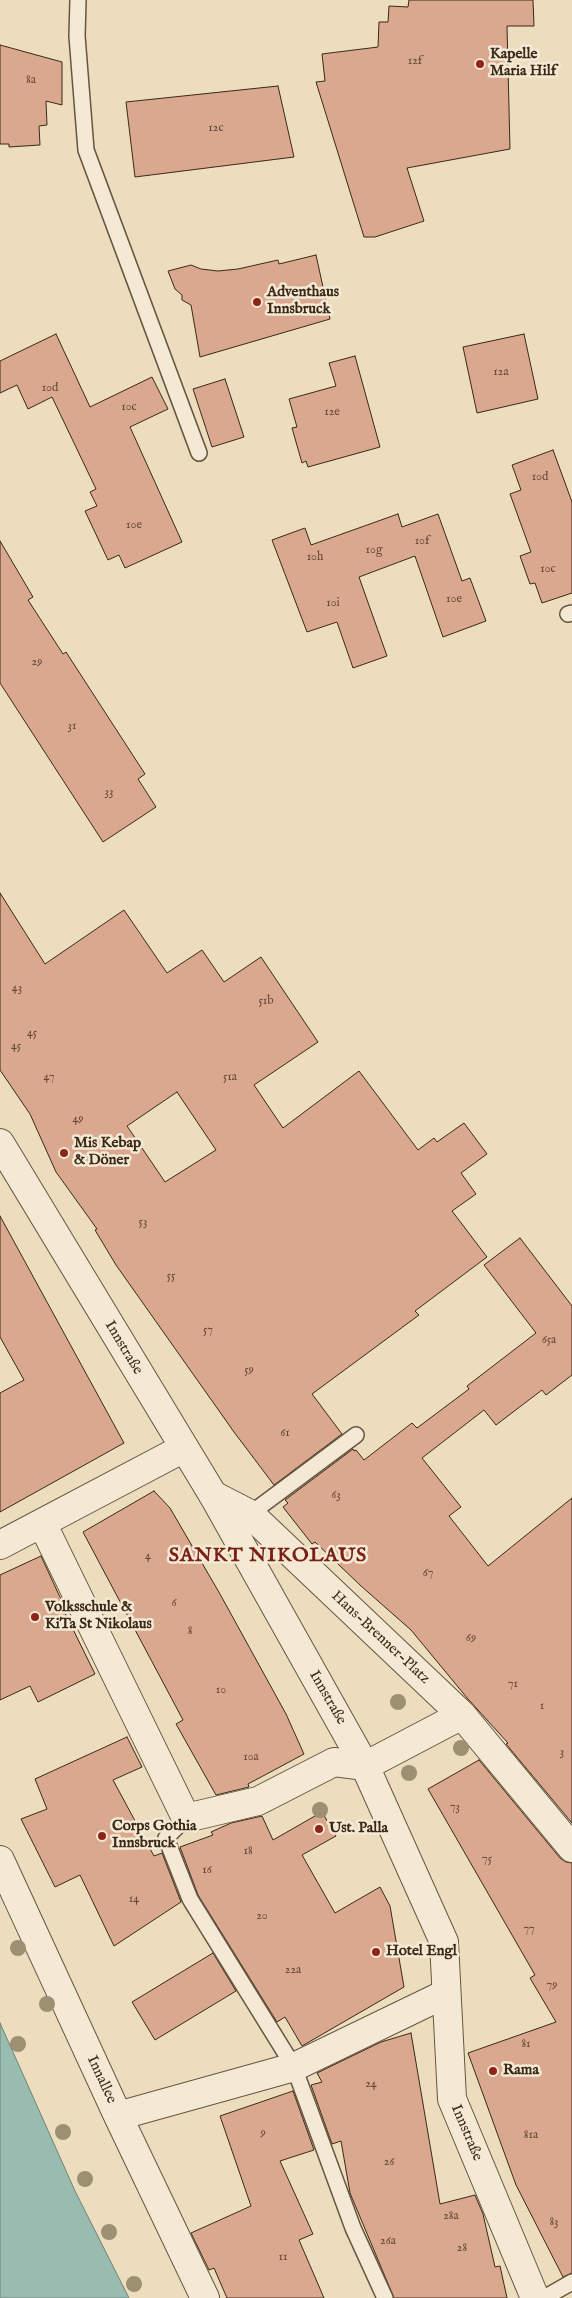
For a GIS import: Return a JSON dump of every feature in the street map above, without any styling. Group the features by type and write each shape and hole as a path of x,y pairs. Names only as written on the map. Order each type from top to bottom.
{"street":[{"name":"Innstraße","path":"0,1143 213,1495 365,1766 444,1942 445,1994 452,2099 536,2298"},
{"path":"0,1545 184,1448"},
{"name":"Hans-Brenner-Platz","path":"213,1495 250,1514 462,1715 572,1848"},
{"path":"42,1523 186,1818 258,1801 334,1762 365,1766 462,1715"},
{"name":"Innallee","path":"0,1860 118,2116 205,2298"},
{"path":"118,2116 294,2067 445,1994"}],"lane":[{"path":"78,0 76,36 86,150 199,453"},
{"path":"250,1514 356,1435"},
{"path":"186,1818 166,1838 190,1899 294,2067 353,2228 385,2298"},
{"path":"544,2298 572,2282"}],"water":[{"path":"0,2023 75,2191 129,2298 0,2298"}],"building":[{"path":"409,0 533,0 534,26 507,26 510,149 407,168 424,221 375,237 364,237 316,82 325,81 322,54 378,47 379,22 388,22 389,6 408,7"},
{"path":"0,45 62,62 62,105 46,101 47,125 39,126 40,145 9,147 9,144 0,144"},
{"path":"278,86 294,157 135,177 126,102"},
{"name":"Adventhaus Innsbruck","path":"316,255 330,319 200,357 191,305 182,300 182,295 175,289 168,271 191,265 201,269 218,271 238,269 278,260 279,264"},
{"path":"56,334 90,407 152,377 168,409 130,427 182,542 125,568 119,555 108,560 85,511 97,506 90,492 96,489 52,397 28,409 17,385 0,393 0,361"},
{"path":"524,334 538,399 477,413 463,347"},
{"path":"355,356 380,447 308,467 306,461 302,463 292,428 297,427 289,399 336,386 329,363"},
{"path":"225,379 244,437 212,447 193,389"},
{"path":"553,450 572,502 572,593 542,603 535,583 530,584 520,556 531,552 510,494 521,490 512,465"},
{"path":"398,514 402,527 438,514 462,581 470,578 486,621 443,637 415,556 359,577 387,656 353,668 337,622 307,632 272,540 305,528 311,545"},
{"path":"0,541 33,597 28,600 63,654 66,652 145,774 138,779 156,807 103,842 0,683"},
{"path":"0,893 45,964 124,910 167,973 202,950 224,982 261,957 318,1042 254,1085 283,1128 359,1071 418,1150 434,1138 437,1142 464,1123 487,1154 461,1173 476,1194 452,1211 487,1257 415,1311 419,1315 312,1394 342,1434 274,1485 234,1432 116,1265 95,1230 97,1229 56,1172 30,1114 0,1070","holes":["177,1092 216,1150 165,1182 127,1126"]},
{"path":"0,1216 124,1443 0,1512 0,1393 24,1380 0,1337"},
{"path":"520,1238 572,1306 572,1375 546,1395 542,1390 496,1425 484,1410 422,1458 461,1507 449,1516 488,1566 572,1498 572,1823 506,1744 508,1743 468,1699 411,1630 315,1542 312,1544 283,1507 288,1503 285,1500 353,1449 364,1460 412,1423 417,1428 469,1389 467,1386 536,1333 484,1265"},
{"path":"154,1491 170,1508 220,1594 286,1714 304,1754 248,1784 249,1787 216,1795 176,1724 183,1720 83,1532"},
{"name":"Volksschule & KiTa St Nikolaus","path":"41,1556 65,1608 63,1609 95,1674 38,1702 30,1686 0,1700 0,1575"},
{"path":"127,1737 142,1767 113,1780 154,1856 162,1853 181,1902 114,1946 80,1875 55,1887 21,1819 47,1809 35,1779"},
{"path":"479,1760 560,1858 572,1863 572,2273 563,2277 516,2185 468,2053 556,2022 530,1978 535,1975 428,1789"},
{"path":"322,1812 336,1836 302,1855 335,1913 380,1887 390,1906 404,1987 302,2046 285,2017 277,2022 198,1895 180,1847 213,1835 211,1832 231,1823 262,1816 273,1840"},
{"path":"213,1953 236,1991 155,2040 132,2002"},
{"path":"411,2033 440,2204 475,2195 483,2214 495,2267 500,2266 507,2298 394,2298 350,2193 341,2141 332,2144 311,2085 322,2082 317,2073 381,2042"},
{"path":"293,2091 314,2150 280,2161 313,2234 299,2240 324,2298 227,2298 214,2268 209,2270 191,2233 251,2206 220,2116"}],"place":[{"name":"Kapelle Maria Hilf","path":"480,64"},
{"name":"Adventhaus Innsbruck","path":"257,302"},
{"name":"Mis Kebap & Döner","path":"64,1153"},
{"name":"Volksschule & KiTa St Nikolaus","path":"35,1617"},
{"name":"Ust. Palla","path":"319,1829"},
{"name":"Corps Gothia Innsbruck","path":"102,1836"},
{"name":"Hotel Engl","path":"376,1952"},
{"name":"Rama","path":"493,2071"}],"district":[{"name":"SANKT NIKOLAUS","path":"268,1557"}]}
